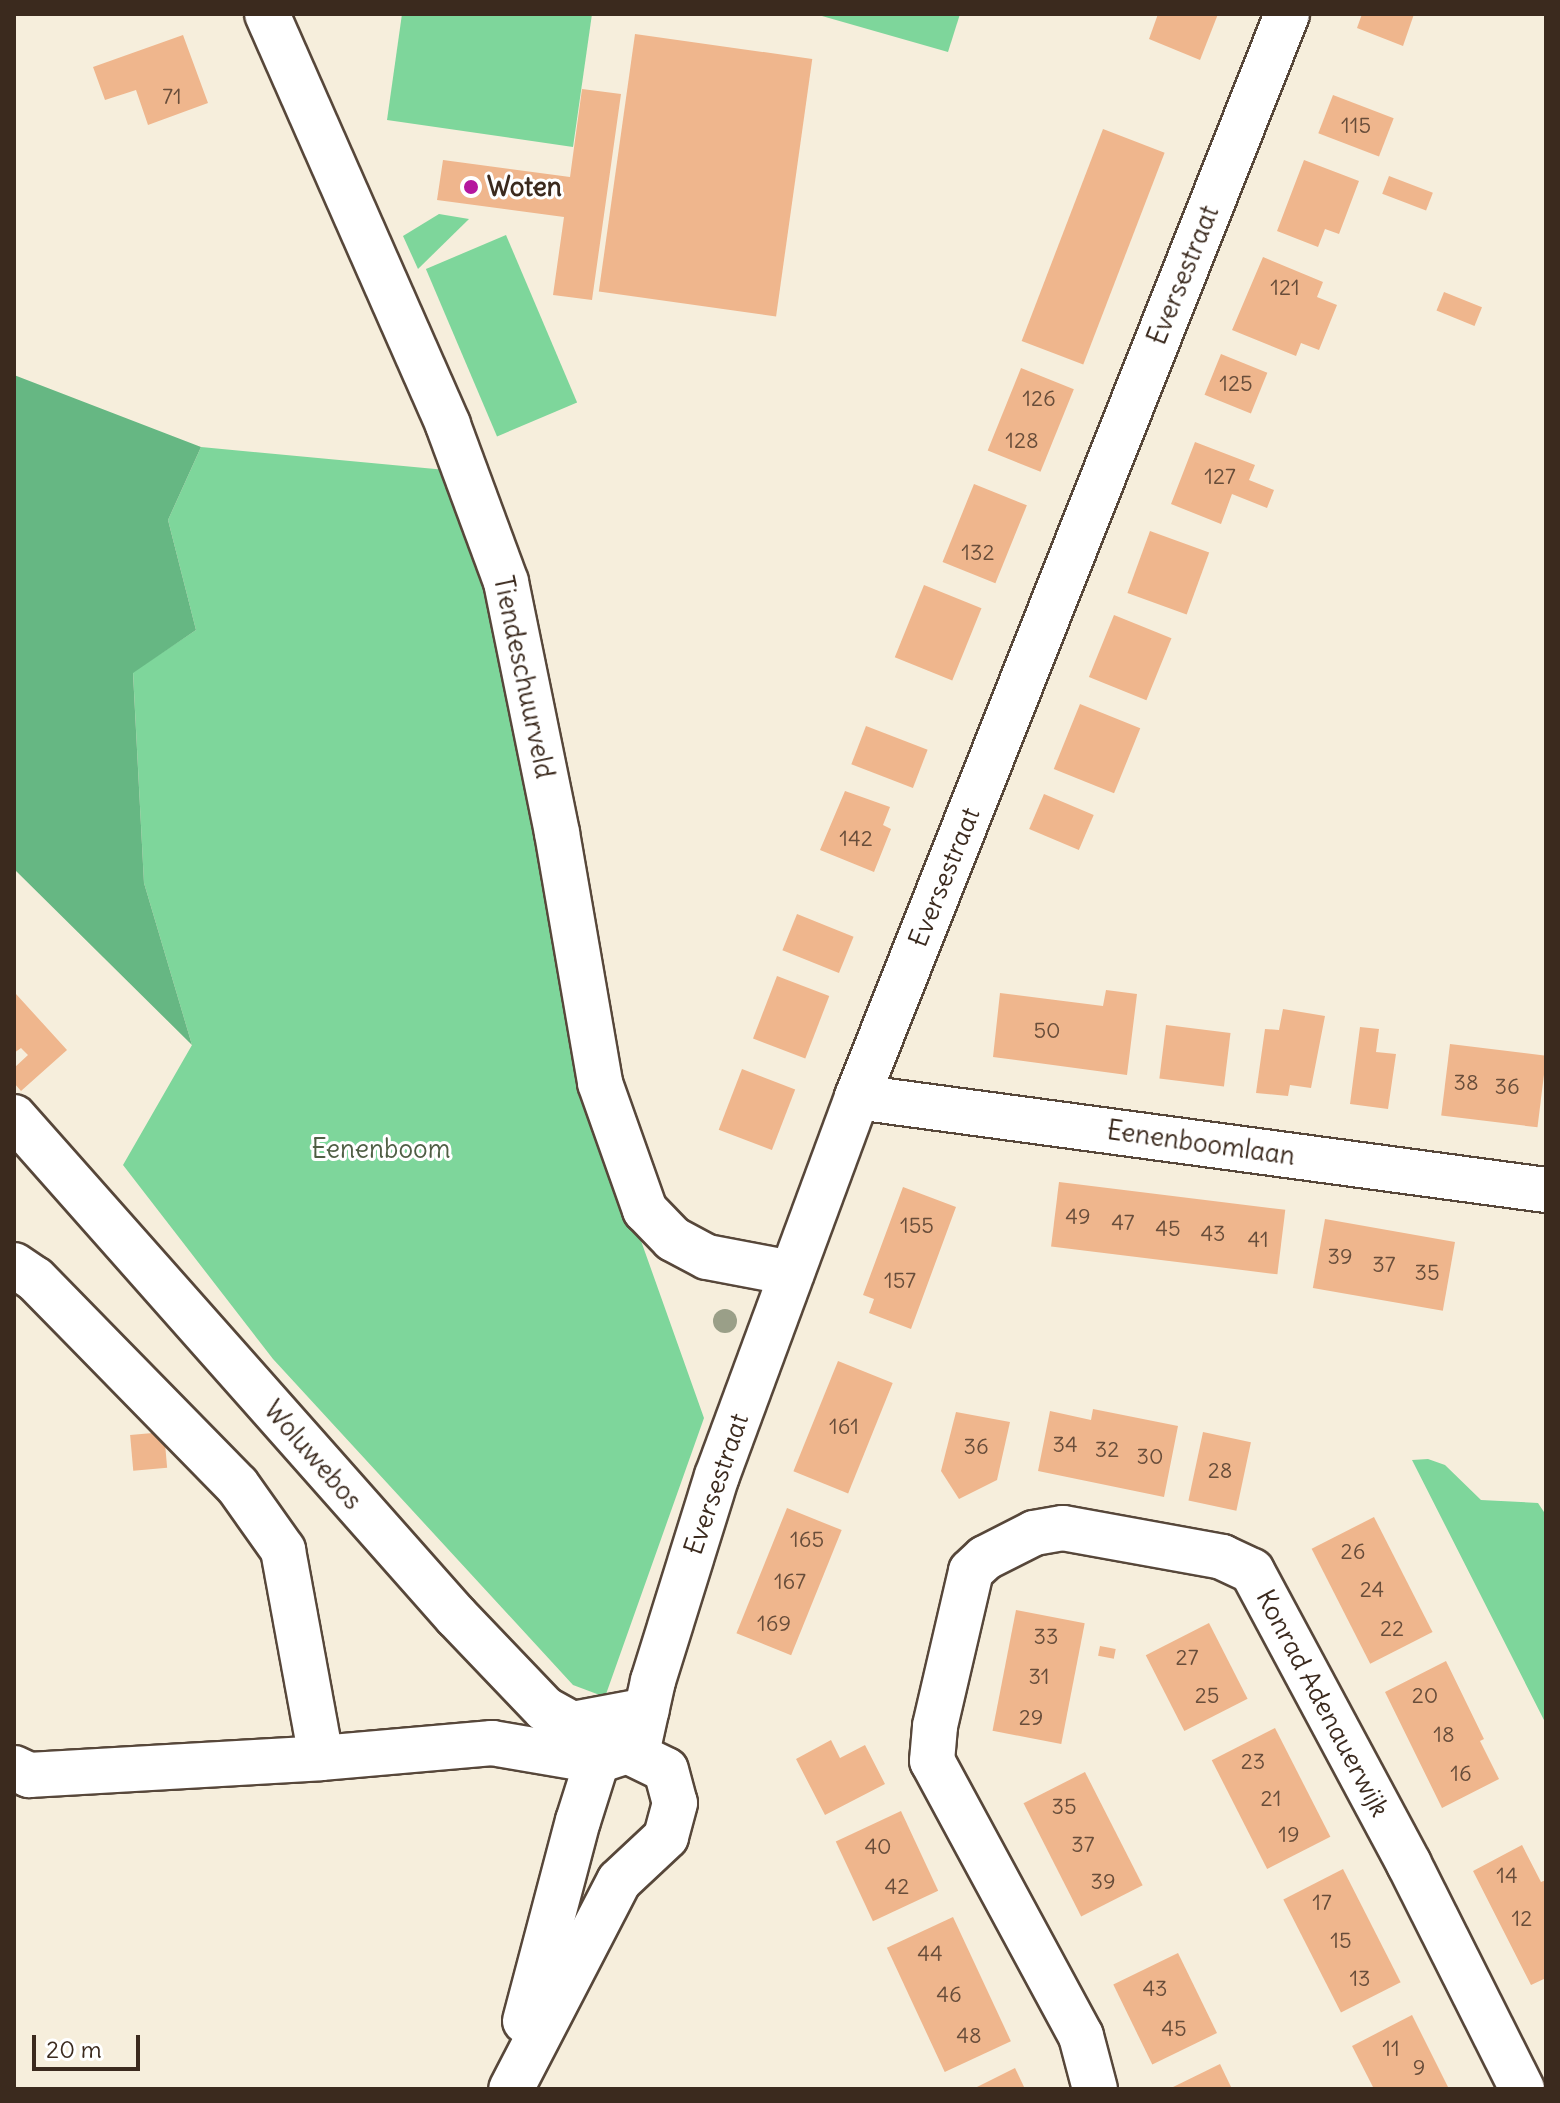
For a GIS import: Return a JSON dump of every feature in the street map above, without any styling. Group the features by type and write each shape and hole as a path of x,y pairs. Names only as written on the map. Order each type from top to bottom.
{"street":[{"name":"Tiendeschuurveld","path":"267,14 432,387 506,582 557,833 600,1083 645,1210 673,1239 707,1257 792,1273"},
{"name":"Eversestraat","path":"509,2089 578,1821 647,1710 653,1681 717,1476 857,1097 1287,14"},
{"name":"Eenenboomlaan","path":"857,1097 1546,1190"},
{"name":"Woluwebos","path":"14,1117 456,1616 545,1709 572,1724 647,1710"},
{"path":"14,1265 35,1279 237,1485 283,1550 321,1758"},
{"name":"Konrad Adenauerwijk","path":"1095,2089 1081,2036 932,1761 935,1726 971,1571 985,1558 1034,1533 1063,1528 1222,1557 1252,1571 1409,1864 1522,2089"},
{"path":"14,1768 29,1775 321,1758 492,1743 617,1757"},
{"name":"Eversestraat","path":"509,2089 619,1881 666,1837 675,1803 666,1770 617,1757"}],"green space":[{"path":"402,14 592,14 573,147 387,120"},
{"path":"815,14 960,14 948,52"},
{"path":"439,214 469,219 418,269 403,236"},
{"path":"506,235 577,403 497,437 426,269"},
{"path":"14,375 201,447 168,520 196,630 133,673 144,883 192,1045 14,869"},
{"name":"Eenenboom","path":"201,447 446,470 492,584 586,1086 704,1418 605,1697 573,1685 273,1359 123,1165 192,1045 144,883 133,672 196,630 168,520"},
{"path":"1428,1459 1445,1465 1481,1500 1538,1503 1546,1515 1546,1724 1412,1460"}],"building":[{"path":"1158,14 1218,14 1200,60 1149,39"},
{"path":"1362,14 1414,14 1403,46 1357,28"},
{"path":"635,34 812,59 776,316 599,291"},
{"path":"183,35 208,103 148,125 136,90 105,100 93,67"},
{"path":"582,89 621,94 592,300 553,295 564,217 437,200 443,160 570,177"},
{"path":"1333,95 1394,118 1379,157 1318,133"},
{"path":"1103,129 1165,153 1083,365 1022,341"},
{"path":"1304,160 1359,181 1339,234 1325,229 1318,247 1277,231"},
{"path":"1389,176 1433,193 1426,211 1382,194"},
{"path":"1263,257 1323,282 1317,297 1337,305 1319,350 1301,343 1296,356 1232,330"},
{"path":"1444,292 1482,307 1475,326 1437,311"},
{"path":"1221,354 1267,373 1251,414 1205,395"},
{"path":"1021,368 1074,389 1041,472 988,451"},
{"path":"1195,442 1255,465 1249,480 1274,490 1267,508 1232,494 1221,524 1171,504"},
{"path":"974,484 1027,505 995,583 943,562"},
{"path":"1150,531 1209,553 1187,615 1127,593"},
{"path":"924,585 981,608 952,681 895,657"},
{"path":"1114,615 1171,638 1146,700 1089,677"},
{"path":"1080,704 1140,728 1114,793 1054,769"},
{"path":"866,726 928,750 913,788 851,764"},
{"path":"845,791 890,807 883,825 891,829 874,872 820,850"},
{"path":"1044,794 1094,815 1079,850 1029,829"},
{"path":"797,914 854,937 839,973 782,950"},
{"path":"777,976 829,996 805,1059 753,1039"},
{"path":"1106,990 1137,994 1127,1075 993,1057 1000,993 1103,1006"},
{"path":"16,994 67,1050 21,1091 14,1083 14,1068 28,1055 21,1048 14,1053"},
{"path":"1283,1009 1325,1016 1311,1088 1290,1085 1288,1096 1256,1093 1265,1029 1279,1030"},
{"path":"1166,1025 1231,1033 1224,1087 1159,1079"},
{"path":"1360,1027 1379,1029 1376,1052 1396,1054 1388,1109 1350,1104"},
{"path":"1450,1044 1546,1056 1538,1127 1441,1115"},
{"path":"742,1069 795,1089 772,1150 719,1130"},
{"path":"1059,1182 1285,1210 1277,1274 1051,1247"},
{"path":"903,1187 956,1207 911,1329 869,1313 874,1299 863,1295"},
{"path":"1325,1219 1455,1242 1443,1311 1313,1288"},
{"path":"838,1361 893,1383 848,1493 793,1471"},
{"path":"1093,1409 1178,1426 1164,1497 1038,1471 1050,1411 1091,1420"},
{"path":"956,1412 1010,1422 997,1480 959,1499 941,1471"},
{"path":"164,1432 167,1468 133,1471 130,1435"},
{"path":"1203,1432 1251,1442 1236,1511 1188,1500"},
{"path":"787,1508 842,1530 791,1655 736,1633"},
{"path":"1374,1517 1433,1632 1370,1664 1312,1549"},
{"path":"1016,1610 1085,1623 1061,1744 993,1731"},
{"path":"1209,1623 1248,1699 1184,1731 1146,1655"},
{"path":"1100,1646 1116,1649 1114,1659 1098,1656"},
{"path":"1446,1661 1484,1739 1480,1741 1499,1779 1442,1808 1385,1692"},
{"path":"1275,1728 1330,1837 1267,1869 1212,1760"},
{"path":"831,1740 840,1758 865,1745 885,1784 825,1815 796,1759"},
{"path":"1085,1772 1143,1885 1081,1916 1024,1803"},
{"path":"901,1811 938,1891 873,1921 836,1841"},
{"path":"1522,1845 1541,1882 1546,1880 1546,1978 1531,1985 1473,1871"},
{"path":"1343,1869 1401,1982 1341,2013 1283,1899"},
{"path":"953,1917 1011,2041 945,2072 887,1948"},
{"path":"1178,1953 1217,2033 1152,2065 1113,1985"},
{"path":"1412,2015 1449,2089 1374,2089 1352,2046"},
{"path":"1220,2064 1232,2089 1169,2089"},
{"path":"1015,2068 1025,2089 973,2089"}],"place":[{"name":"Woten","path":"471,187"}]}
